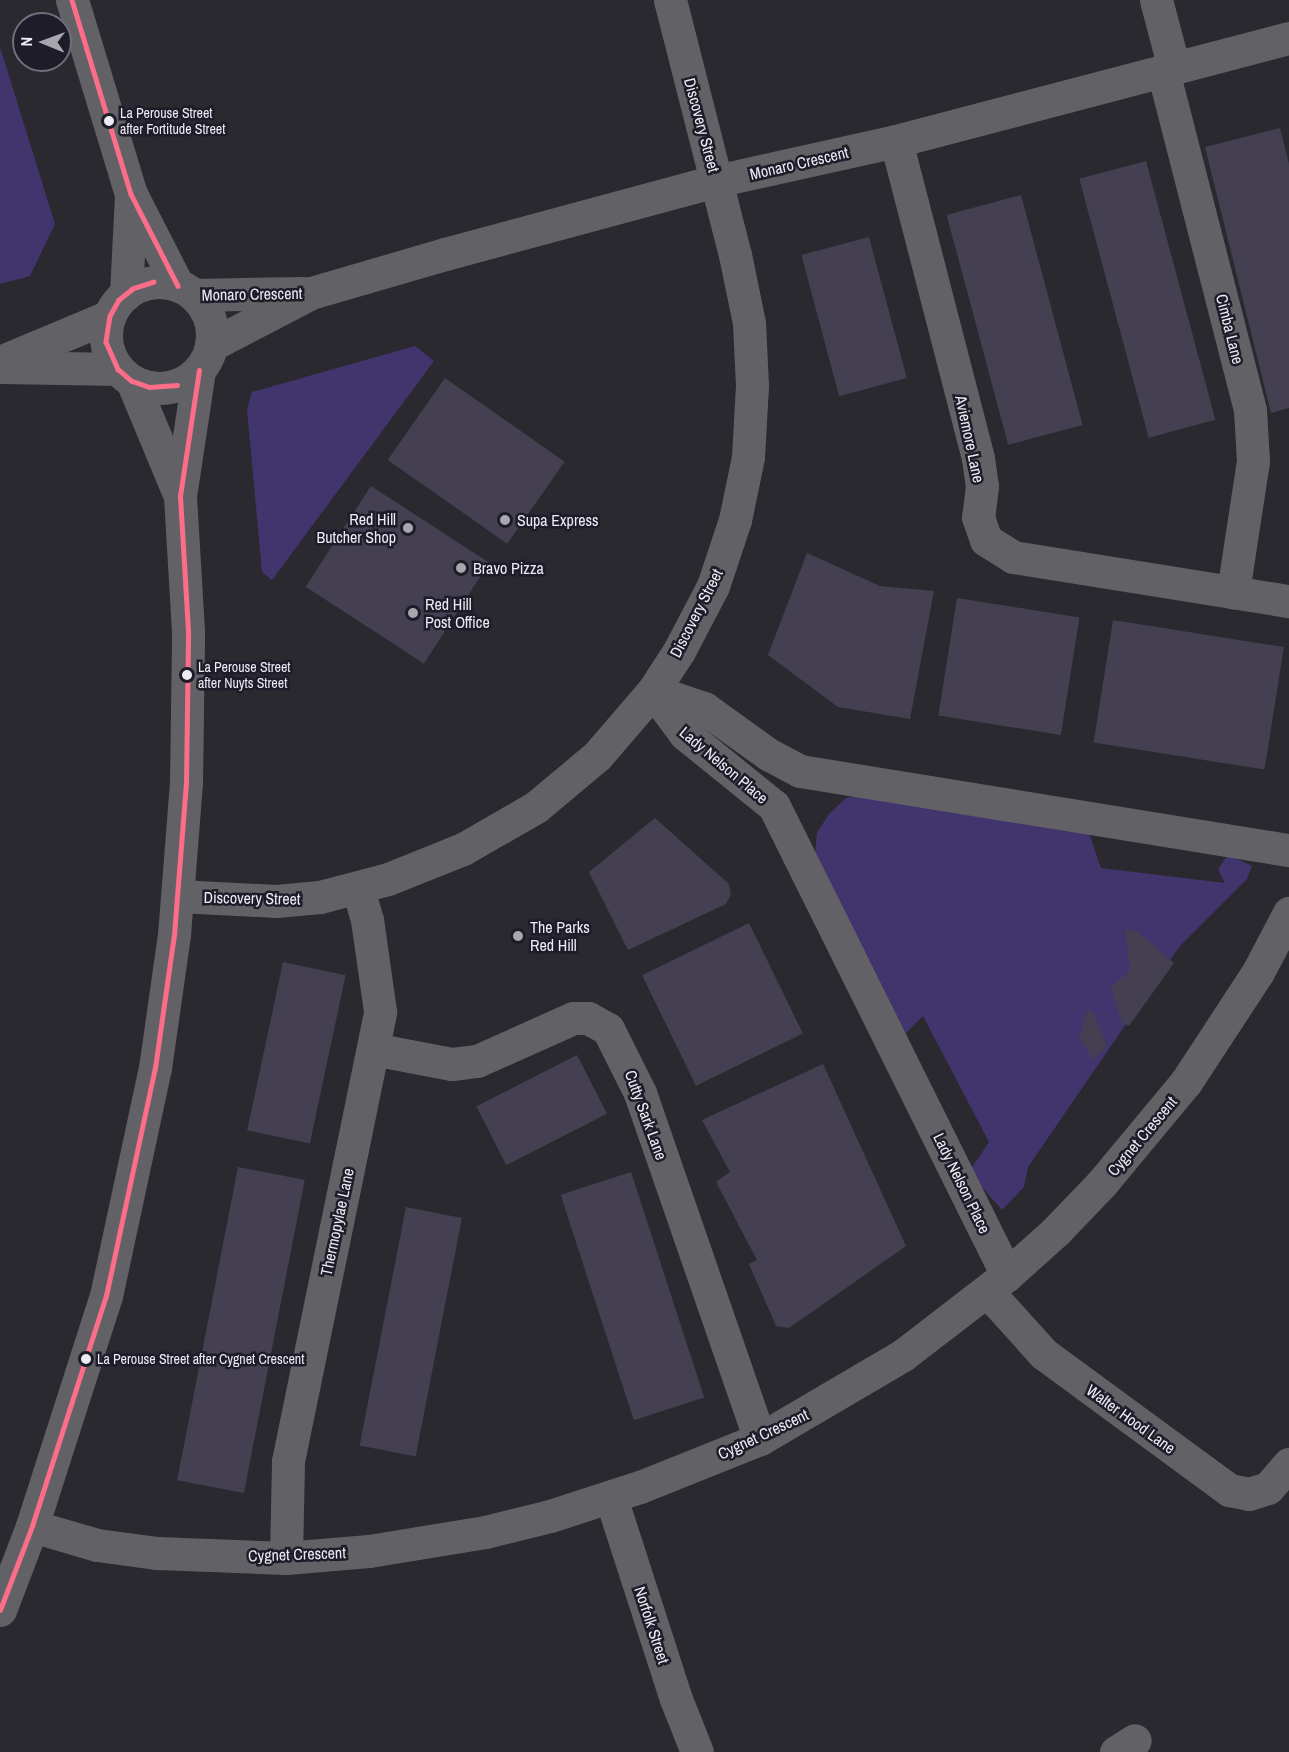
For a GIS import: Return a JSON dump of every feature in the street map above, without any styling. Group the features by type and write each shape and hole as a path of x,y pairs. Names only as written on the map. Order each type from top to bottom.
{"street":[{"path":"0,1610 32,1526 109,1285 155,1068 178,896 188,677 180,496 211,321 186,290 131,194 72,0"},
{"name":"Discovery Street","path":"178,896 276,901 358,888 463,849 536,807 597,756 653,691 713,586 735,520 748,457 752,386 748,323 716,181 670,0"},
{"name":"Cimba Lane","path":"1156,0 1168,69 1250,410 1253,461 1233,592"},
{"name":"Monaro Crescent","path":"205,358 311,293 716,181 896,141 1289,38"},
{"name":"Aviemore Lane","path":"896,141 978,459 981,486 978,517 986,540 1013,557 1289,601"},
{"path":"131,194 118,305 106,342 125,375 180,496"},
{"path":"0,364 118,305 154,282 186,290"},
{"name":"Monaro Crescent","path":"186,290 311,293"},
{"path":"0,364 125,375 149,387 167,388 205,358"},
{"name":"Lady Nelson Place","path":"653,691 704,708 768,754 800,771 1289,850"},
{"name":"Lady Nelson Place","path":"653,691 685,734 774,806 997,1283"},
{"name":"Thermopylae Lane","path":"286,1558 288,1461 380,1011 379,992 358,888"},
{"name":"Cygnet Crescent","path":"32,1526 127,1550 286,1558 439,1540 550,1516 611,1498 760,1438 894,1361 997,1283 1102,1184 1179,1090 1223,1028 1289,913"},
{"name":"Cutty Sark Lane","path":"373,1048 452,1064 477,1061 573,1018 588,1018 608,1029 640,1093 760,1438"},
{"name":"Walter Hood Lane","path":"997,1283 1052,1360 1229,1490 1249,1494 1268,1488 1289,1464"},
{"name":"Norfolk Street","path":"611,1498 676,1699 697,1752"}],"shaded area":[{"path":"0,47 55,224 30,276 0,284"},
{"path":"415,346 434,361 272,580 262,572 247,409 252,392"},
{"path":"867,794 1089,833 1101,868 1225,883 1218,869 1228,855 1252,866 1247,879 1179,947 1028,1167 1024,1187 1002,1210 969,1172 989,1142 923,1016 902,1037 815,855 817,833 829,814 846,798"}],"building":[{"path":"1280,128 1289,164 1289,408 1271,413 1205,147"},
{"path":"1146,161 1215,420 1149,438 1079,179"},
{"path":"1021,195 1083,425 1008,445 947,215"},
{"path":"869,237 907,378 839,396 801,255"},
{"path":"445,378 565,462 507,544 388,460"},
{"path":"371,486 489,563 424,663 306,587"},
{"path":"807,553 880,586 934,591 910,719 838,707 768,655"},
{"path":"957,598 1079,617 1061,735 938,716"},
{"path":"1113,620 1284,647 1264,770 1094,742"},
{"path":"655,818 729,884 731,894 726,904 628,950 589,872"},
{"path":"749,923 803,1034 696,1086 642,975"},
{"path":"1125,929 1138,932 1174,963 1129,1026 1122,1022 1111,988 1130,970"},
{"path":"283,962 346,975 310,1144 247,1130"},
{"path":"1087,1011 1093,1012 1107,1046 1093,1060 1080,1037"},
{"path":"577,1055 607,1114 506,1165 476,1106"},
{"path":"823,1064 906,1246 789,1328 776,1326 749,1264 757,1260 716,1182 730,1172 702,1120"},
{"path":"238,1167 305,1180 244,1493 177,1480"},
{"path":"631,1172 704,1397 634,1420 561,1195"},
{"path":"406,1207 462,1218 416,1456 360,1446"}],"transit line":[{"path":"72,0 131,194 178,286"},
{"path":"154,282 133,289 119,300 110,316 106,342 118,369 132,381 149,387 177,385"},
{"path":"0,1610 32,1526 106,1296 155,1068 174,935 186,783 188,631 180,496 199,370"}],"place":[{"name":"La Perouse Street after Fortitude Street","path":"109,121"},
{"name":"Supa Express","path":"505,520"},
{"name":"Red Hill Butcher Shop","path":"408,528"},
{"name":"Bravo Pizza","path":"461,568"},
{"name":"Red Hill Post Office","path":"413,613"},
{"name":"La Perouse Street after Nuyts Street","path":"187,675"},
{"name":"The Parks Red Hill","path":"518,936"},
{"name":"La Perouse Street after Cygnet Crescent","path":"86,1359"}]}
